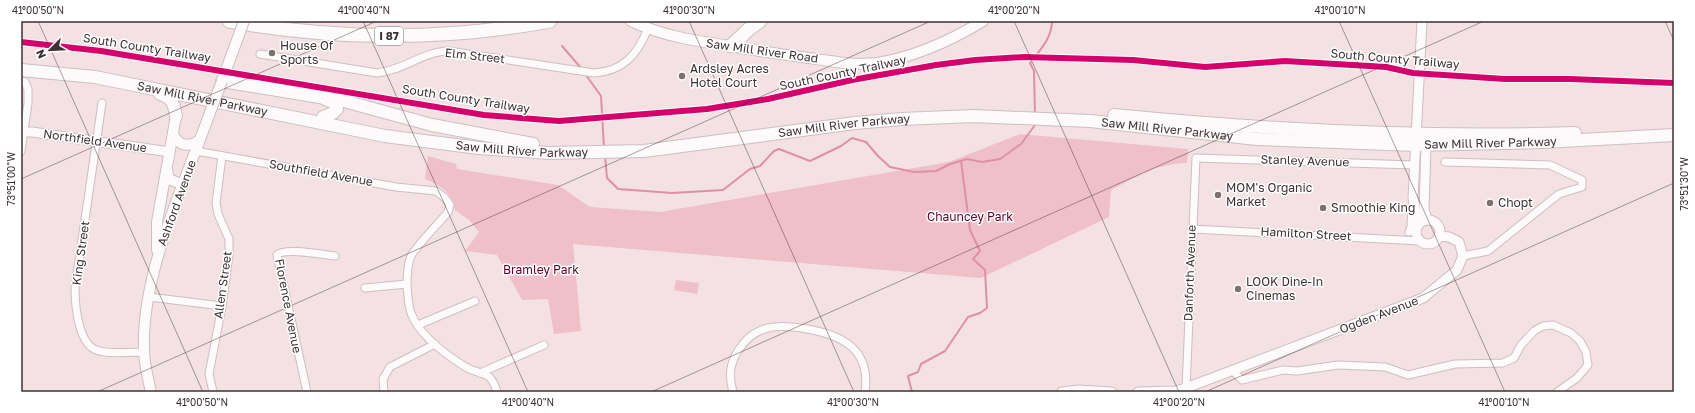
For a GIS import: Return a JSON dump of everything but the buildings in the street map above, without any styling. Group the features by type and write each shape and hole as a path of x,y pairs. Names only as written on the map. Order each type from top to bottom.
{"highway":[{"name":"I 87","path":"229,21 306,32 375,36 461,34 550,21"},
{"path":"732,46 744,33 760,21"},
{"name":"Saw Mill River Parkway","path":"21,63 93,69 208,91 323,117 422,134 593,149"},
{"name":"Saw Mill River Parkway","path":"21,70 72,74 118,82 210,103 409,140 502,150 614,148 880,113 949,109 1044,114 1090,121 1257,139 1543,142 1674,135"},
{"path":"226,81 349,102 446,128 533,144"},
{"path":"118,82 169,97 174,104 176,116"},
{"path":"320,98 335,103 337,107 334,112 323,117"},
{"path":"176,116 182,105 186,102 210,103"},
{"name":"Saw Mill River Parkway","path":"1420,141 1674,127"}],"main road":[{"name":"Ashford Avenue","path":"151,392 144,352 144,324 158,256 200,140 210,103 226,81 244,21"},
{"name":"Saw Mill River Road","path":"630,21 685,39 732,46 759,52 828,61 869,64 894,60 923,51 960,35 980,22"},
{"name":"Ashford Avenue","path":"158,256 157,222 176,116"},
{"path":"173,134 178,142 185,145 191,145 200,140"},
{"path":"166,169 169,179 183,185"}],"street":[{"path":"1422,21 1420,141 1424,209 1428,220"},
{"name":"Elm Street","path":"260,54 377,72 391,70 437,53 449,51 597,73 616,68 632,58 642,44 648,28"},
{"path":"21,81 25,82 28,94 21,151"},
{"name":"King Street","path":"102,103 75,288 75,310 86,341 94,350 110,352 144,352"},
{"name":"Northfield Avenue","path":"23,132 170,152"},
{"path":"1420,141 1414,165 1414,198 1417,217 1414,229 1416,235 1420,241 1431,243 1439,236 1449,237 1459,242 1463,256 1488,251 1559,194 1582,187 1582,180 1550,165 1445,162"},
{"name":"Southfield Avenue","path":"196,151 396,187 436,192 446,198 450,205 448,212 411,256 407,270 407,284"},
{"name":"Allen Street","path":"213,392 209,374 222,306 229,256 229,239 218,214 216,203 222,156"},
{"name":"Stanley Avenue","path":"1196,158 1414,165"},
{"name":"Danforth Avenue","path":"1186,388 1196,158"},
{"path":"1395,238 1414,229 1422,221 1428,220 1433,221 1438,225 1439,236"},
{"name":"Hamilton Street","path":"1192,229 1395,238 1420,241"},
{"name":"Florence Avenue","path":"307,392 277,255 280,252 288,251 335,256"},
{"name":"Ogden Avenue","path":"1138,392 1174,391 1186,388 1423,298 1457,270 1463,256"},
{"path":"365,288 407,284 411,313 418,325 446,354 466,368 488,376 494,380 497,392"},
{"path":"149,297 222,306"},
{"path":"418,325 475,301"},
{"path":"1233,371 1242,380 1283,370 1297,371 1338,365 1385,367 1408,376 1455,364 1503,363 1514,358 1521,345 1534,331 1543,326 1553,325 1571,333 1580,341 1586,352 1588,365 1577,378 1557,392"},
{"path":"733,392 730,378 731,366 744,342 757,332 781,326 824,332 846,342 858,354 862,364 865,375 865,392"},
{"path":"384,392 383,379 390,367 435,344"},
{"path":"480,373 544,345"},
{"path":"1062,392 1078,390 1112,392"}],"green space":[{"name":"Chauncey Park","path":"1020,134 1188,149 1187,163 1166,165 1157,168 1111,190 1109,217 981,278 573,244 581,331 554,334 548,299 522,300 497,255 465,251 479,232 469,220 455,210 454,204 445,190 425,179 428,156 456,164 457,169 558,185 590,207 660,212 949,162"},
{"path":"676,280 699,283 697,294 674,290"}],"waterway":[{"path":"1035,114 1034,71 1030,63 1048,38 1052,21"},
{"path":"562,46 581,68"},
{"path":"586,75 601,96 604,148"},
{"path":"605,156 607,178 618,189 672,193 723,190 750,169 760,166 774,151 779,149 810,161 841,146 852,138 866,142 890,167 914,172 936,171 950,164 967,159 982,162 1000,159 1021,144 1035,125 1035,122"},
{"path":"912,392 908,376 918,372 921,364 945,351 968,317 980,313 987,308 985,270 973,259 980,251 970,230 961,161"}],"cycle path":[{"name":"South County Trailway","path":"21,42 101,51 484,115 559,121 707,109 768,99 852,80 936,65 975,60 1024,57 1133,60 1205,67 1285,61 1386,67 1413,73 1505,79 1570,79 1674,83"}],"place":[{"name":"House Of Sports","path":"272,53"},
{"name":"Ardsley Acres Hotel Court","path":"682,76"},
{"name":"MOM's Organic Market","path":"1218,195"},
{"name":"Chopt","path":"1490,203"},
{"name":"Smoothie King","path":"1323,208"},
{"name":"LOOK Dine-In Cinemas","path":"1238,289"}],"park label":[{"name":"Bramley Park","path":"541,270"}]}
